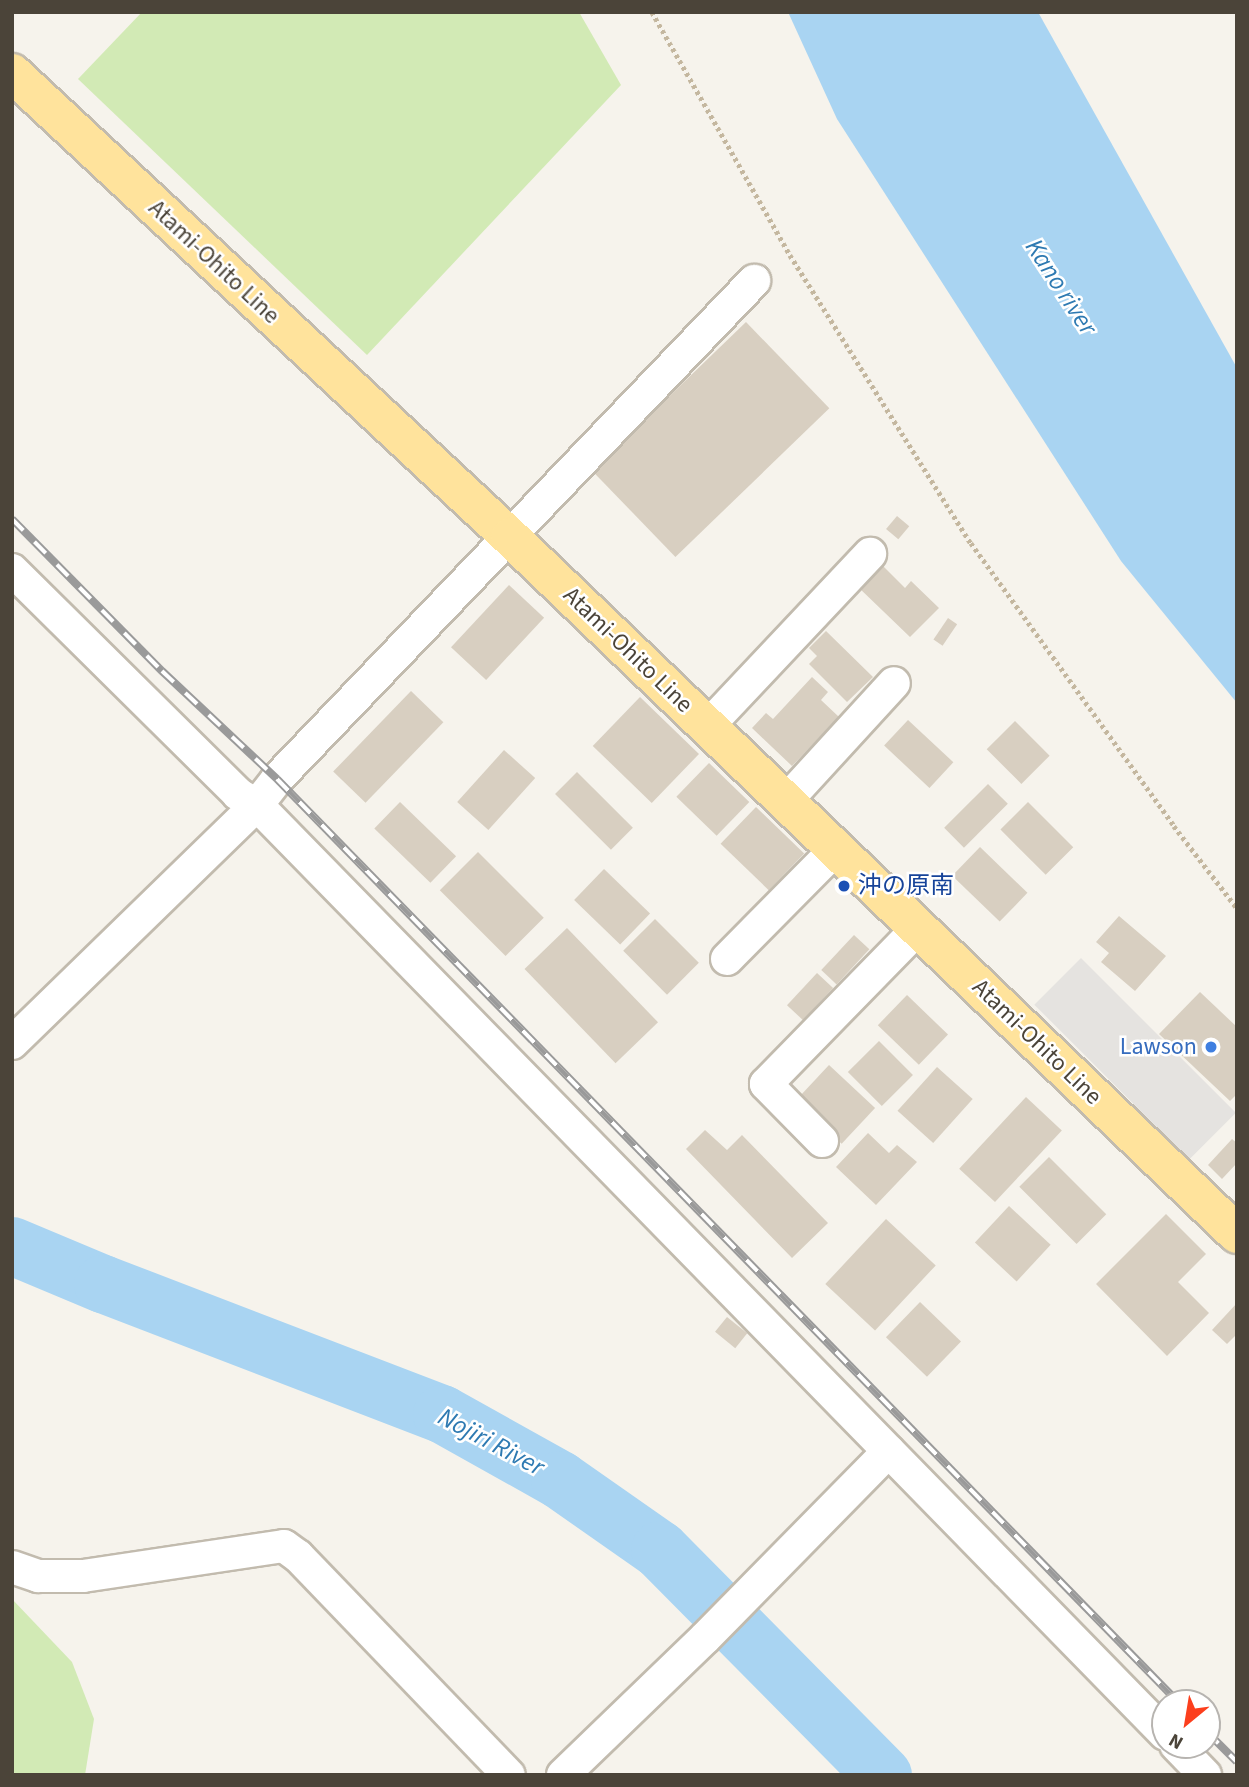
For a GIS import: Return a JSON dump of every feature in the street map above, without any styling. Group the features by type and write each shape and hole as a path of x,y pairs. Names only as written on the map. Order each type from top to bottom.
{"main road":[{"name":"Atami-Ohito Line","path":"12,73 510,537 1237,1234"}],"street":[{"path":"12,1043 257,805 277,779 754,281"},
{"path":"707,727 870,554"},
{"path":"12,570 237,794 257,805 1151,1720"},
{"path":"785,802 894,683"},
{"path":"727,959 835,849"},
{"path":"822,1141 766,1084 918,928"},
{"path":"563,1775 705,1638 889,1451"},
{"path":"12,1567 38,1576 83,1576 284,1546 298,1556 509,1775"},
{"path":"1190,1759 1205,1775"}],"path":[{"path":"652,12 790,255 971,543 1167,816 1237,908"}],"green space":[{"path":"142,12 579,12 621,85 367,355 78,79"},
{"path":"12,1599 72,1662 94,1719 85,1775 12,1775"}],"shaded area":[{"path":"1081,958 1236,1113 1189,1160 1034,1005"}],"water":[{"name":"Kano river","path":"788,12 1038,12 1237,368 1237,703 1121,561 837,119"}],"building":[{"path":"746,322 829,408 675,557 592,471"},
{"path":"897,516 909,526 898,539 886,529"},
{"path":"880,563 905,588 911,581 939,608 910,637 857,586"},
{"path":"509,585 544,618 486,680 451,647"},
{"path":"948,618 957,624 943,646 933,640"},
{"path":"826,631 873,677 847,702 809,664 817,656 809,648"},
{"path":"812,677 828,692 821,700 839,717 792,766 752,728 766,713 773,719"},
{"path":"411,691 443,722 366,803 333,772"},
{"path":"640,697 699,754 652,803 593,746"},
{"path":"908,720 953,762 929,788 884,746"},
{"path":"1015,721 1050,756 1021,784 987,749"},
{"path":"504,750 535,778 488,830 457,802"},
{"path":"709,763 749,802 717,836 676,797"},
{"path":"577,772 633,828 611,850 555,794"},
{"path":"988,784 1008,804 964,848 944,828"},
{"path":"400,802 456,856 430,883 374,829"},
{"path":"1028,802 1073,847 1046,875 1000,830"},
{"path":"756,807 804,854 769,890 721,844"},
{"path":"980,847 1027,893 1000,922 952,876"},
{"path":"478,852 544,918 506,956 440,890"},
{"path":"604,869 650,913 620,944 574,900"},
{"path":"1119,916 1166,956 1135,991 1101,962 1109,953 1096,942"},
{"path":"655,919 699,963 667,995 623,951"},
{"path":"567,928 658,1022 616,1063 525,969"},
{"path":"854,935 869,949 837,984 821,970"},
{"path":"817,973 833,988 803,1020 787,1005"},
{"path":"1200,992 1237,1027 1237,1094 1230,1101 1159,1034"},
{"path":"907,995 948,1035 919,1065 878,1025"},
{"path":"879,1041 913,1075 882,1106 848,1072"},
{"path":"829,1065 875,1108 842,1144 796,1101"},
{"path":"937,1067 973,1099 933,1143 898,1111"},
{"path":"1026,1097 1062,1130 995,1202 959,1169"},
{"path":"705,1130 727,1150 742,1135 828,1223 792,1258 686,1149"},
{"path":"868,1133 889,1153 897,1145 917,1162 876,1205 836,1167"},
{"path":"1232,1139 1237,1143 1237,1163 1222,1179 1208,1165"},
{"path":"1049,1157 1106,1214 1077,1244 1019,1187"},
{"path":"1009,1206 1051,1245 1017,1281 975,1243"},
{"path":"1166,1214 1206,1254 1178,1282 1209,1313 1167,1356 1096,1284"},
{"path":"886,1219 936,1265 875,1330 825,1284"},
{"path":"920,1302 961,1342 927,1377 886,1337"},
{"path":"1237,1303 1237,1334 1227,1344 1212,1330"},
{"path":"727,1317 747,1333 735,1348 715,1332"}],"waterway":[{"name":"Nojiri River","path":"12,1246 103,1284 442,1414 560,1480 660,1550 883,1775"}],"railway":[{"path":"12,519 162,671 277,779 1165,1689"},
{"path":"1221,1746 1237,1762"}],"place":[{"name":"沖の原南","path":"844,886"},
{"name":"Lawson","path":"1211,1047"}]}
